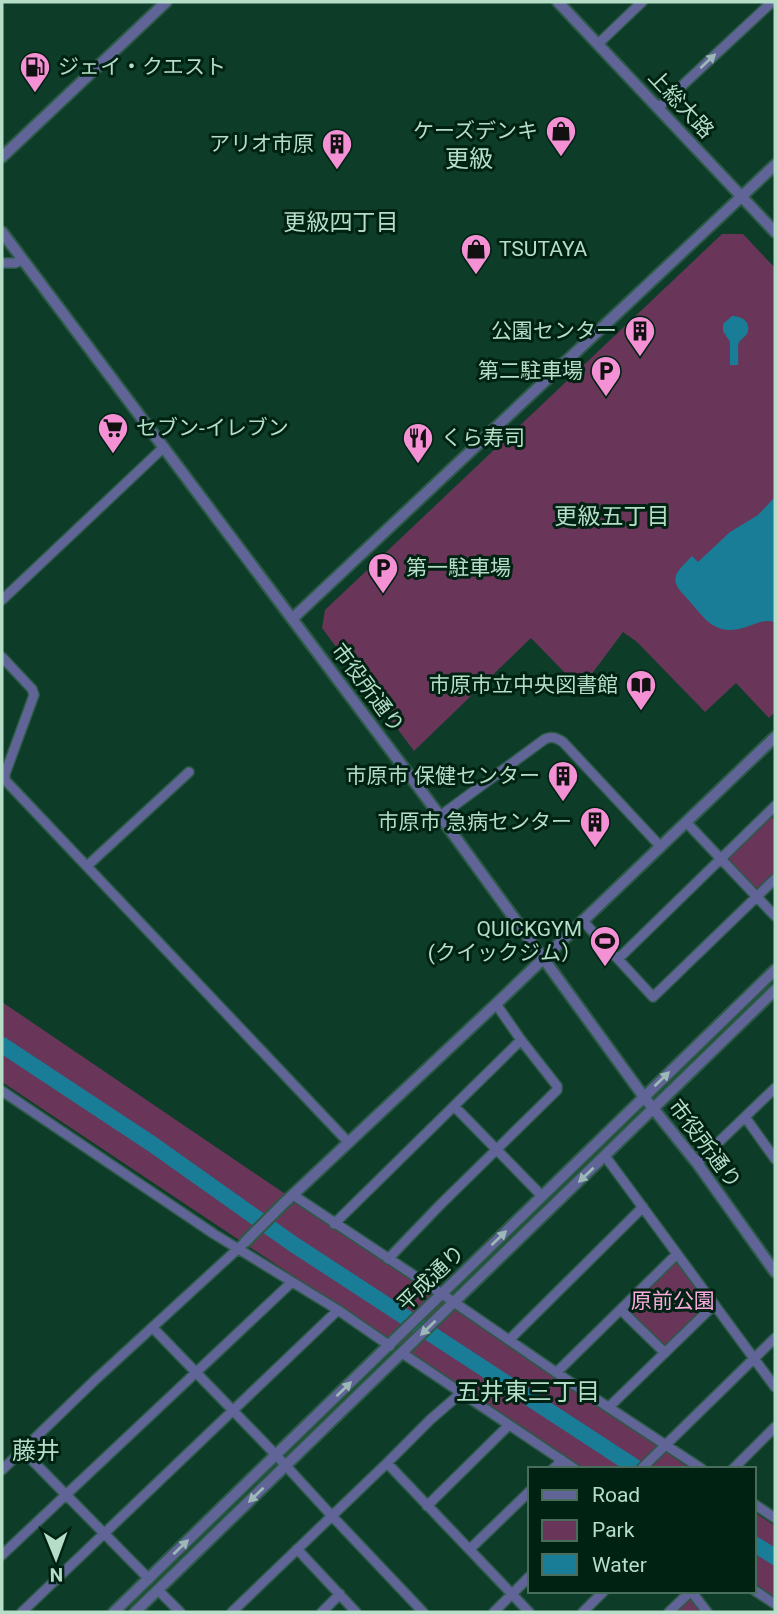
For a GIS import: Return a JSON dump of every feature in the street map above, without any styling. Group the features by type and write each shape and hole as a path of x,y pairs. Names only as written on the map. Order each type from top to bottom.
{"street":[{"path":"2,157 166,2"},
{"name":"上総大路","path":"558,2 775,232"},
{"path":"598,44 642,2"},
{"path":"658,108 772,2"},
{"path":"292,619 775,165"},
{"name":"市役所通り","path":"2,232 440,816 775,1272"},
{"path":"2,263 22,260"},
{"path":"2,600 164,447"},
{"path":"2,657 32,689 34,695 5,780 348,1142"},
{"path":"440,816 545,738 551,737 564,742 660,846"},
{"path":"2,1470 775,737"},
{"path":"87,866 189,772"},
{"path":"618,958 774,809"},
{"path":"686,822 775,916"},
{"path":"582,920 653,997 775,879"},
{"name":"平成通り","path":"114,1612 775,970"},
{"name":"平成通り","path":"135,1612 775,990"},
{"path":"388,1259 439,1205 557,1090 557,1086 496,1004"},
{"path":"334,1224 521,1040"},
{"path":"697,1163 775,1088"},
{"path":"2,1091 214,1234 242,1245 292,1282 390,1346"},
{"path":"454,1106 542,1196"},
{"path":"745,1117 775,1159"},
{"path":"605,1156 775,1387"},
{"path":"293,1195 610,1407 663,1448 698,1467"},
{"path":"510,1339 643,1207"},
{"path":"557,1373 677,1254"},
{"path":"2,1555 292,1282"},
{"path":"610,1407 714,1305"},
{"path":"22,1612 338,1310"},
{"path":"621,1310 665,1353"},
{"path":"153,1328 423,1612"},
{"path":"643,1467 775,1338"},
{"path":"406,1349 461,1392 572,1467"},
{"path":"232,1612 461,1392"},
{"path":"427,1506 509,1425"},
{"path":"735,1467 775,1427"},
{"path":"22,1450 149,1578"},
{"path":"555,1467 562,1460"},
{"path":"387,1464 529,1612"},
{"path":"470,1549 528,1493"},
{"path":"756,1505 773,1513"},
{"path":"297,1549 356,1612"},
{"path":"494,1612 528,1578"},
{"path":"158,1590 180,1612"},
{"path":"756,1591 775,1604"},
{"path":"583,1612 602,1593"},
{"path":"669,1612 689,1593"},
{"path":"693,1593 707,1612"},
{"path":"322,1612 340,1594"}],"green space":[{"path":"722,234 743,234 775,268 775,712 769,718 736,683 705,712 637,642 623,632 591,675 566,674 531,638 414,751 322,628 325,610"},
{"path":"769,817 775,821 775,875 760,891 728,862 728,855"},
{"path":"2,1002 688,1467 580,1467 2,1082"},
{"name":"原前公園","path":"677,1254 714,1305 665,1353 621,1310"},
{"path":"756,1513 775,1526 775,1597 756,1584"},
{"path":"689,1593 693,1593 707,1612 669,1612"}],"water":[{"path":"732,316 739,317 748,326 747,334 738,344 738,365 730,365 730,342 723,331 723,324"},
{"path":"775,497 775,622 765,621 737,629 719,628 705,619 680,590 676,584 676,575 692,556 698,562 730,532 758,515"}],"waterway":[{"path":"2,1045 152,1144 293,1244 635,1467"},
{"path":"756,1545 775,1557"}],"place":[{"name":"ジェイ・クエスト","path":"35,94"},
{"name":"ケーズデンキ","path":"561,158"},
{"name":"アリオ市原","path":"337,171"},
{"name":"TSUTAYA","path":"476,276"},
{"name":"公園センター","path":"640,358"},
{"name":"第二駐車場","path":"606,398"},
{"name":"セブン-イレブン","path":"113,455"},
{"name":"くら寿司","path":"418,465"},
{"name":"第一駐車場","path":"383,595"},
{"name":"市原市立中央図書館","path":"641,712"},
{"name":"市原市 保健センター","path":"563,803"},
{"name":"市原市 急病センター","path":"595,849"},
{"name":"QUICKGYM (クイックジム）","path":"605,968"}],"district":[{"name":"更級","path":"469,159"},
{"name":"更級四丁目","path":"341,222"},
{"name":"更級五丁目","path":"612,516"},
{"name":"五井東三丁目","path":"528,1392"},
{"name":"藤井","path":"36,1451"}]}
